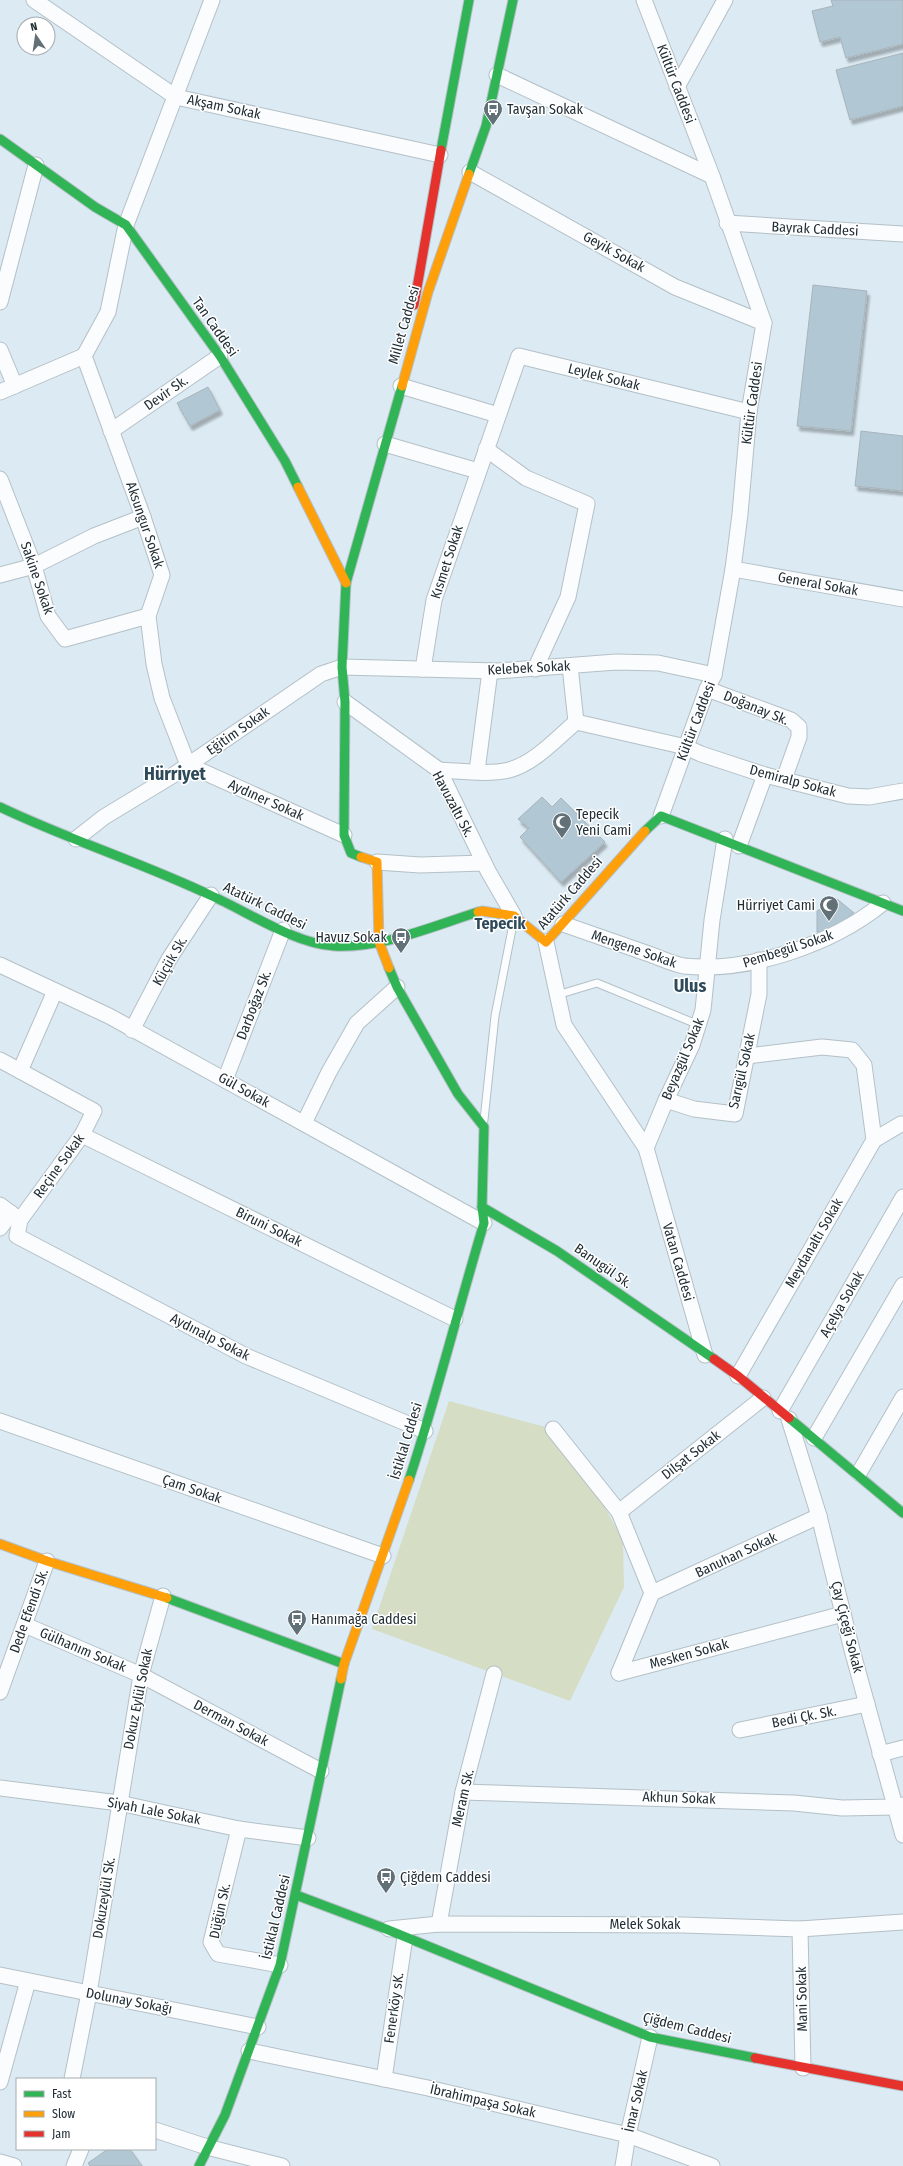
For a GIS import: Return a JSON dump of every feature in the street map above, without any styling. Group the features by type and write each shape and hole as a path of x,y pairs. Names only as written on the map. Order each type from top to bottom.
{"main road":[{"name":"Millet Caddesi","path":"402,383 421,257 470,0"},
{"name":"Millet Caddesi","path":"402,383 428,292 486,126 513,0"},
{"name":"Tan Caddesi","path":"0,139 95,208 126,225 220,356 285,461 346,583"},
{"path":"402,383 346,583 342,667 345,702 344,835 351,853 377,862 379,942 397,987 458,1094 484,1126 482,1207 484,1223"},
{"name":"Atatürk Caddesi","path":"0,807 38,825 76,839 211,895 305,941 333,946 358,946 379,942 482,911 514,916 546,942 640,834 661,816"},
{"path":"661,816 725,839 903,911"},
{"name":"Banugül Sk.","path":"482,1207 557,1251 705,1354"},
{"name":"İstiklal Cddesi","path":"344,1664 383,1556 424,1431 455,1319 484,1223"},
{"path":"705,1354 738,1376 763,1398 859,1473 903,1513"},
{"path":"0,1544 47,1562 163,1596 344,1664"},
{"name":"İstiklal Caddesi","path":"199,2166 225,2115 280,1965 344,1664"},
{"name":"Çiğdem Caddesi","path":"296,1895 386,1929 650,2037 803,2068 903,2086"}],"street":[{"name":"Akşam Sokak","path":"34,0 176,97 440,155"},
{"path":"0,392 84,356 108,312 126,225 212,0"},
{"name":"Kültür Caddesi","path":"644,0 712,176 727,223 764,323 749,412 740,514 733,569 714,675 707,689 661,816"},
{"path":"677,87 725,0"},
{"path":"497,75 712,176"},
{"path":"0,302 36,165"},
{"name":"Geyik Sokak","path":"470,172 675,287 764,323"},
{"name":"Bayrak Caddesi","path":"727,223 903,234"},
{"path":"0,350 15,386"},
{"name":"Aksungur Sokak","path":"84,356 143,517 162,576 148,616 154,664 162,698 188,765"},
{"name":"Devir Sk.","path":"112,431 220,356"},
{"name":"Leylek Sokak","path":"498,415 519,356 749,412"},
{"path":"402,383 498,415"},
{"name":"Kısmet Sokak","path":"423,669 434,600 498,415"},
{"path":"384,444 482,459 588,504 568,597 535,669"},
{"name":"Sakine Sokak","path":"0,479 34,566 48,616 65,639 148,616"},
{"path":"0,575 34,566 94,536 143,517"},
{"name":"General Sokak","path":"733,569 903,600"},
{"name":"Kelebek Sokak","path":"342,667 490,671 535,669 616,662 658,663 714,675"},
{"path":"439,770 510,770 534,758 576,722 570,666"},
{"name":"Eğitim Sokak","path":"76,839 104,817 188,765 321,674 342,667"},
{"path":"477,771 490,671"},
{"name":"Doğanay Sk.","path":"707,689 791,720 798,727 799,737 784,780"},
{"name":"Havuzaltı Sk.","path":"345,702 439,770 484,863 514,916"},
{"name":"Demiralp Sokak","path":"576,722 686,747 701,754 765,775 848,796 869,797 903,791"},
{"name":"Aydıner Sokak","path":"188,765 344,835"},
{"path":"740,846 765,775"},
{"name":"Beyazgül Sokak","path":"646,1148 692,1044 703,1010 712,920 725,839"},
{"path":"377,862 420,865 484,863"},
{"name":"Küçük Sk.","path":"132,1030 169,959 211,895"},
{"name":"Pembegül Sokak","path":"707,966 743,965 812,944 841,931 883,903"},
{"name":"Mengene Sokak","path":"563,924 683,966 707,966"},
{"name":"Darboğaz Sk.","path":"225,1080 283,930"},
{"name":"Vatan Caddesi","path":"546,942 564,1025 646,1148 705,1354"},
{"name":"Sarıgül Sokak","path":"666,1100 694,1109 735,1114 759,994 759,960"},
{"name":"Gül Sokak","path":"0,965 132,1030 484,1223"},
{"path":"304,1123 329,1072 357,1023 397,987"},
{"path":"0,1060 20,1071 55,991"},
{"path":"747,1056 822,1047 852,1050 864,1065 874,1140"},
{"name":"Reçine Sokak","path":"0,1228 11,1213 82,1136 94,1111 20,1071"},
{"name":"Meydanaltı Sokak","path":"738,1376 874,1140 903,1124"},
{"name":"Biruni Sokak","path":"82,1136 455,1319"},
{"name":"Açelya Sokak","path":"785,1415 903,1197"},
{"name":"Aydınalp Sokak","path":"11,1213 17,1236 246,1356 424,1431"},
{"path":"814,1438 903,1285"},
{"path":"859,1473 903,1397"},
{"name":"Dilşat Sokak","path":"619,1512 763,1398"},
{"name":"Çay Çiçeği Sokak","path":"785,1415 819,1516 880,1754 899,1806 903,1835"},
{"name":"Çam Sokak","path":"0,1421 383,1556"},
{"path":"553,1429 619,1512 637,1552 652,1593"},
{"name":"Banuhan Sokak","path":"652,1593 819,1516"},
{"name":"Dede Efendi Sk.","path":"1,1686 25,1625 47,1562"},
{"name":"Mesken Sokak","path":"652,1593 619,1673 843,1614"},
{"name":"Dokuz Eylül Sokak","path":"119,1803 141,1675 163,1596"},
{"name":"Gülhanım Sokak","path":"25,1625 141,1675"},
{"name":"Meram Sk.","path":"439,1924 464,1792 494,1674"},
{"name":"Derman Sokak","path":"141,1675 321,1771"},
{"name":"Bedi Çk. Sk.","path":"740,1730 867,1704"},
{"path":"880,1754 903,1748"},
{"name":"Siyah Lale Sokak","path":"0,1788 119,1803 239,1829 308,1838"},
{"name":"Akhun Sokak","path":"464,1792 778,1802 842,1808 899,1806"},
{"name":"Dokuzeylül Sk.","path":"90,1993 119,1803"},
{"name":"Düğün Sk.","path":"239,1829 211,1942 218,1954 280,1965"},
{"name":"Melek Sokak","path":"386,1929 439,1924 683,1925 800,1929 903,1922"},
{"name":"Mani Sokak","path":"800,1929 803,2068"},
{"name":"Fenerköy sK.","path":"384,2079 405,1937"},
{"name":"Dolunay Sokağı","path":"0,1975 258,2027"},
{"path":"0,2082 28,1981"},
{"path":"72,2078 90,1993"},
{"name":"İmar Sokak","path":"623,2166 628,2135 650,2037"},
{"name":"İbrahimpaşa Sokak","path":"249,2051 384,2079 628,2135 712,2166"},
{"path":"156,2130 208,2147 282,2166"},
{"path":"74,2166 81,2150"},
{"path":"0,2162 14,2166"}],"lane":[{"path":"484,1126 495,1016 514,916"},
{"path":"558,995 597,983 699,1025"}],"green space":[{"path":"449,1401 553,1429 588,1476 623,1541 624,1587 570,1701 372,1629"}],"building":[{"path":"831,0 903,0 903,44 846,58 840,37 820,42 812,11 833,6"},
{"path":"903,53 903,106 850,120 836,70"},
{"path":"813,285 867,291 851,431 797,426"},
{"path":"208,387 220,410 190,426 177,403"},
{"path":"861,431 903,436 903,491 855,486"},
{"name":"Tepecik Yeni Cami","path":"542,797 552,807 561,798 605,842 561,882 520,837 529,828 518,819"},
{"name":"Hürriyet Cami","path":"837,899 854,913 826,934 817,932 817,911"},
{"path":"107,2150 131,2150 142,2166 90,2166 88,2163"}],"traffic: fast":[{"path":"441,150 469,0"},
{"path":"469,174 486,126 513,0"},
{"path":"0,139 95,207 126,225 220,356 285,461 298,487"},
{"path":"361,857 351,853 344,835 345,702 342,667 346,583 402,386"},
{"path":"0,807 186,884 288,934 319,944 334,946 370,944 425,930 478,912"},
{"path":"645,831 661,816 903,911"},
{"path":"389,968 397,987 458,1094 484,1127 482,1207 484,1223 429,1416 409,1480"},
{"path":"482,1207 557,1251 714,1359"},
{"path":"789,1418 903,1513"},
{"path":"167,1598 344,1664"},
{"path":"199,2166 225,2115 280,1965 341,1679"},
{"path":"296,1895 386,1929 650,2037 755,2058"}],"traffic: slow":[{"path":"402,386 428,292 469,174"},
{"path":"298,487 346,583"},
{"path":"478,912 482,911 514,916 546,942 645,831"},
{"path":"361,857 377,862 379,942 389,968"},
{"path":"341,1679 344,1664 409,1480"},
{"path":"0,1544 47,1561 167,1598"}],"traffic: jam":[{"path":"414,305 441,150"},
{"path":"714,1359 738,1376 789,1418"},
{"path":"755,2058 903,2086"}],"place":[{"name":"Tavşan Sokak","path":"493,126"},
{"name":"Tepecik Yeni Cami","path":"562,839"},
{"name":"Hürriyet Cami","path":"829,922"},
{"name":"Havuz Sokak","path":"401,954"},
{"name":"Hanımağa Caddesi","path":"297,1636"},
{"name":"Çiğdem Caddesi","path":"386,1894"}],"district":[{"name":"Hürriyet","path":"175,774"},
{"name":"Tepecik","path":"500,923"},
{"name":"Ulus","path":"690,986"}]}
